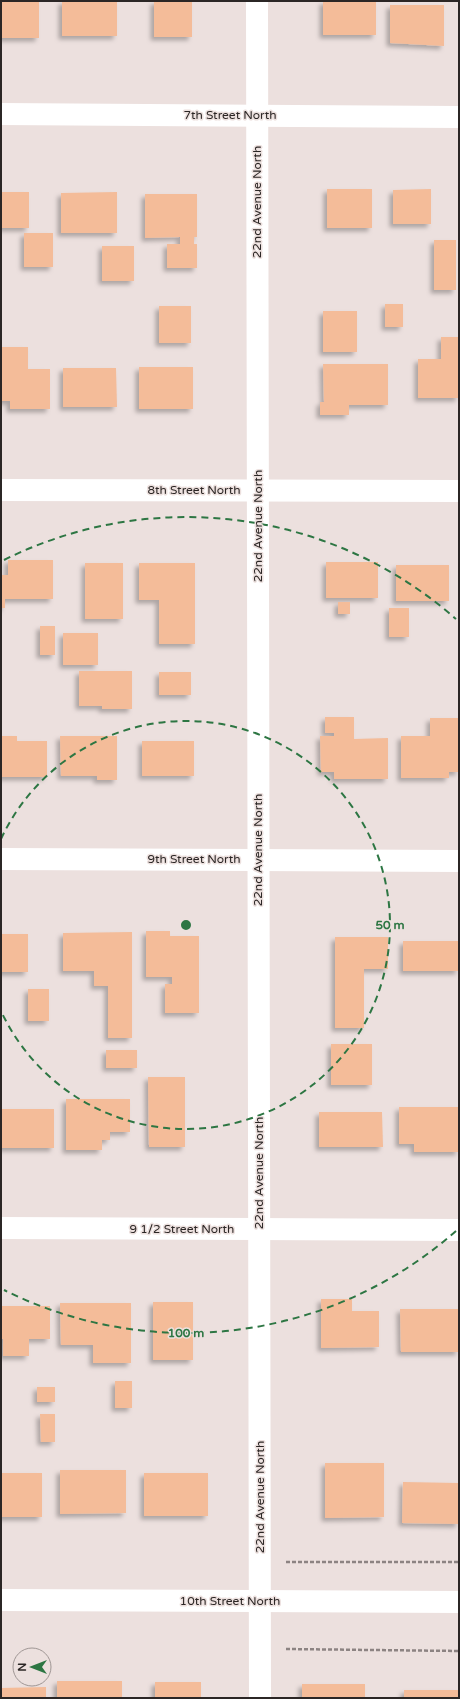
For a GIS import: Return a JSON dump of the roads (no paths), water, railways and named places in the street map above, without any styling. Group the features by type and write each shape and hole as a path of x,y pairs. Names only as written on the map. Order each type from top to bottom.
{"street":[{"name":"22nd Avenue North","path":"257,1 260,1698"},
{"name":"7th Street North","path":"1,114 459,117"},
{"name":"8th Street North","path":"1,490 459,491"},
{"name":"9th Street North","path":"1,859 459,861"},
{"name":"9 1/2 Street North","path":"1,1228 459,1230"},
{"name":"10th Street North","path":"1,1600 459,1602"}]}
